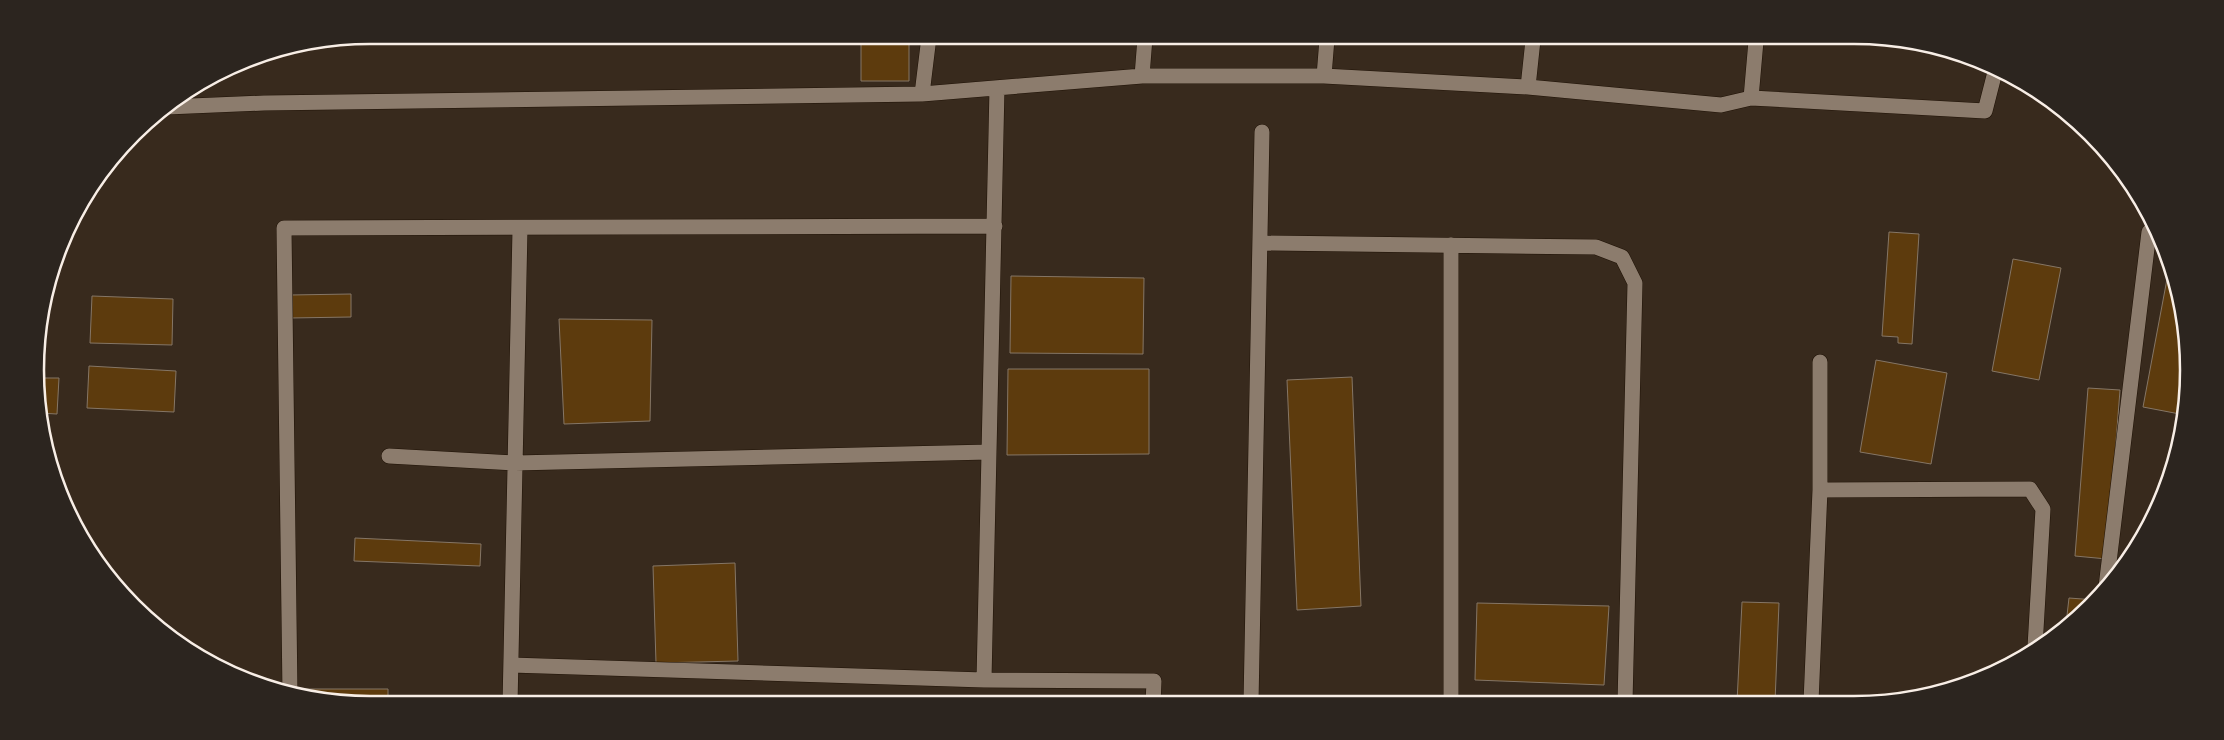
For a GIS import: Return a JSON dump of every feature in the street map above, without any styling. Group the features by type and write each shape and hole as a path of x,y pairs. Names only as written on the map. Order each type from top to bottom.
{"street":[{"path":"922,94 928,44"},
{"path":"1142,76 1145,44"},
{"path":"1324,76 1327,44"},
{"path":"1528,87 1533,44"},
{"path":"1751,98 1756,44"},
{"path":"178,107 264,103 922,94 1142,76 1324,76 1528,87 1721,105 1751,98 1985,111 1994,75"},
{"path":"984,680 998,88"},
{"path":"1251,696 1262,132"},
{"path":"290,686 284,228 520,229 995,226"},
{"path":"510,696 520,229"},
{"path":"2107,575 2148,232 2150,232"},
{"path":"1261,243 1596,246 1622,257 1635,283 1625,696"},
{"path":"1451,245 1451,696"},
{"path":"1811,696 1820,490 1820,362"},
{"path":"389,456 515,462 989,452"},
{"path":"1820,490 2030,489 2043,509 2035,641"},
{"path":"511,665 984,680 1154,681 1153,696"}],"building":[{"path":"861,44 909,44 909,81 861,81"},
{"path":"1889,232 1919,234 1912,344 1898,343 1898,337 1882,336"},
{"path":"2013,259 2061,268 2039,380 1992,371"},
{"path":"1011,276 1144,278 1143,354 1010,353"},
{"path":"2167,279 2174,306 2180,349 2180,391 2177,413 2143,407"},
{"path":"351,294 351,317 290,318 290,295"},
{"path":"92,296 173,299 172,345 90,343"},
{"path":"559,319 652,320 650,421 564,424"},
{"path":"1876,360 1947,373 1931,464 1860,452"},
{"path":"89,366 176,371 174,412 87,408"},
{"path":"1008,369 1149,369 1149,454 1007,455"},
{"path":"1352,377 1361,606 1297,610 1287,380"},
{"path":"44,378 59,378 57,414 47,413"},
{"path":"2088,388 2120,390 2107,559 2075,556"},
{"path":"355,538 481,544 480,566 354,561"},
{"path":"735,563 738,661 656,663 653,566"},
{"path":"2069,598 2086,599 2085,601 2067,617"},
{"path":"1742,602 1779,603 1775,696 1737,696"},
{"path":"1477,603 1609,606 1604,685 1475,680"},
{"path":"302,689 388,689 388,696 349,696"}]}
